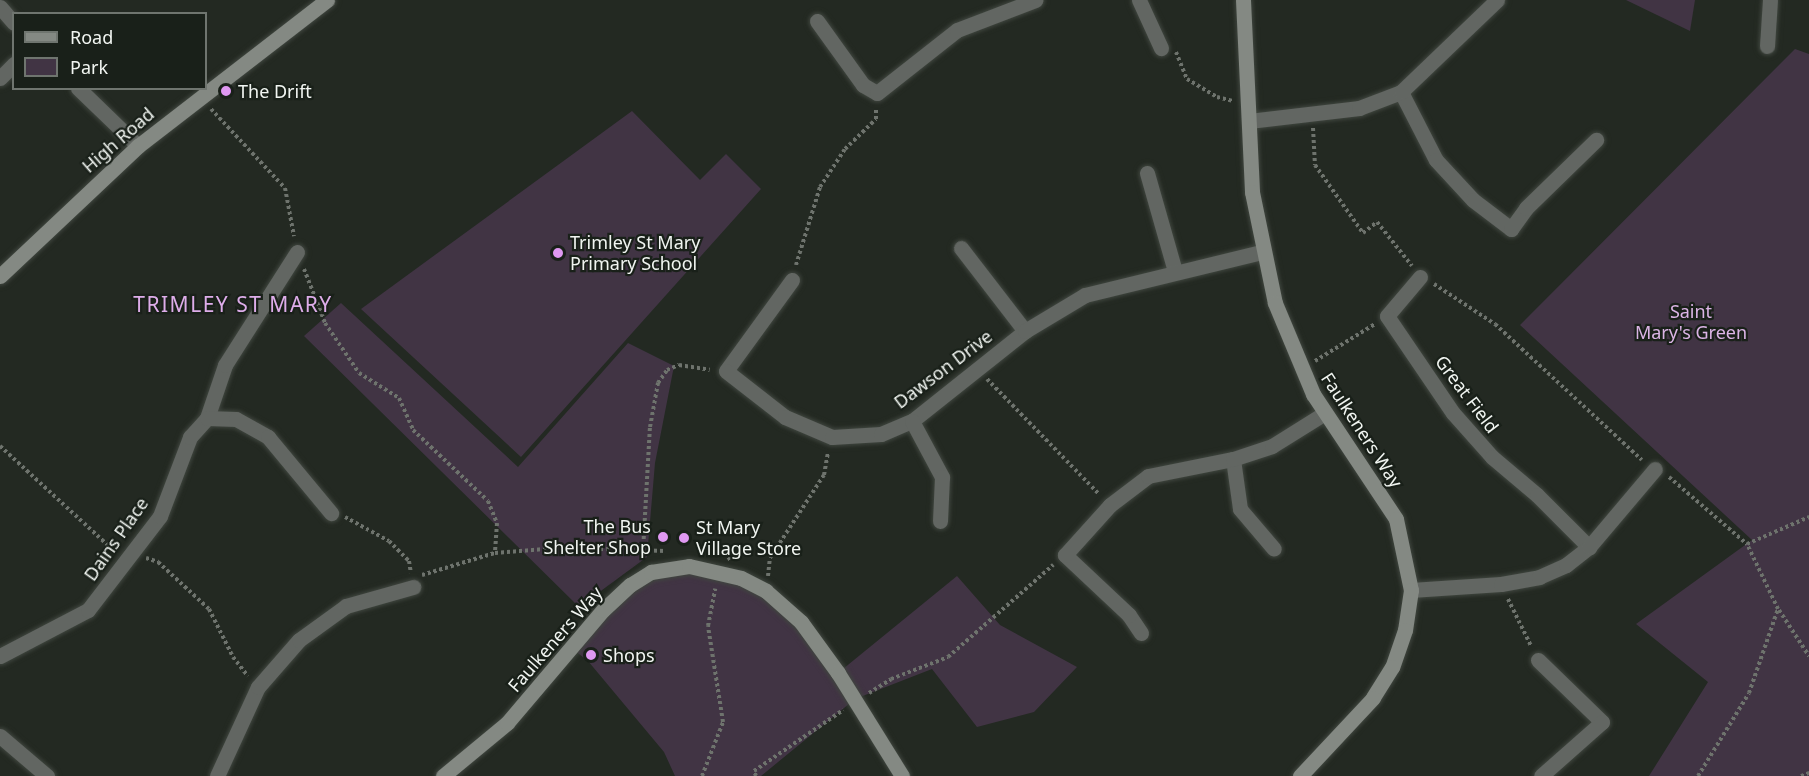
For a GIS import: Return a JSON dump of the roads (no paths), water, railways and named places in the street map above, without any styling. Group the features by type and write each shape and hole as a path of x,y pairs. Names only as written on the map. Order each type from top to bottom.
{"street":[{"name":"High Road","path":"0,276 138,146 199,96 327,0"},
{"path":"818,21 863,85 877,93 957,30 1035,0"},
{"path":"1139,0 1161,48"},
{"name":"Faulkeners Way","path":"1243,0 1252,192 1262,252 1275,303 1302,369 1325,413 1396,519 1411,590 1405,630 1392,667 1373,698 1302,775"},
{"path":"1249,121 1359,108 1401,92 1497,0"},
{"path":"1767,46 1770,0"},
{"path":"0,7 12,21"},
{"path":"0,78 12,66"},
{"path":"80,90 138,146"},
{"path":"1401,92 1436,160 1473,200 1511,229 1526,208 1596,140"},
{"path":"1147,173 1174,271"},
{"path":"961,248 1025,331"},
{"name":"Dains Place","path":"0,656 88,610 160,516 190,437 207,418 225,365 297,252"},
{"name":"Dawson Drive","path":"792,280 726,371 785,417 832,437 881,434 912,421 1025,331 1085,295 1174,271 1262,252"},
{"name":"Great Field","path":"1420,277 1387,316 1453,413 1492,457 1538,495 1589,547"},
{"path":"1141,633 1129,615 1065,555 1110,505 1148,476 1233,459 1272,446 1325,413"},
{"path":"207,418 236,419 268,437 332,513"},
{"path":"912,421 942,477 940,521"},
{"path":"1233,459 1240,509 1274,549"},
{"path":"1411,590 1501,584 1539,578 1589,547 1655,469"},
{"name":"Faulkeners Way","path":"443,776 507,723 603,610 651,572 689,566 718,570 741,578 766,591 801,622 856,701 902,776"},
{"path":"217,776 258,687 299,640 346,606 413,587"},
{"path":"1538,660 1602,722 1541,776"},
{"path":"0,736 46,776"}],"place":[{"name":"The Drift","path":"226,91"},
{"name":"Trimley St Mary Primary School","path":"558,253"},
{"name":"The Bus Shelter Shop","path":"663,537"},
{"name":"St Mary Village Store","path":"684,538"},
{"name":"Shops","path":"591,655"}],"district":[{"name":"TRIMLEY ST MARY","path":"233,304"}],"park label":[{"name":"Saint Mary's Green","path":"1691,322"}]}
